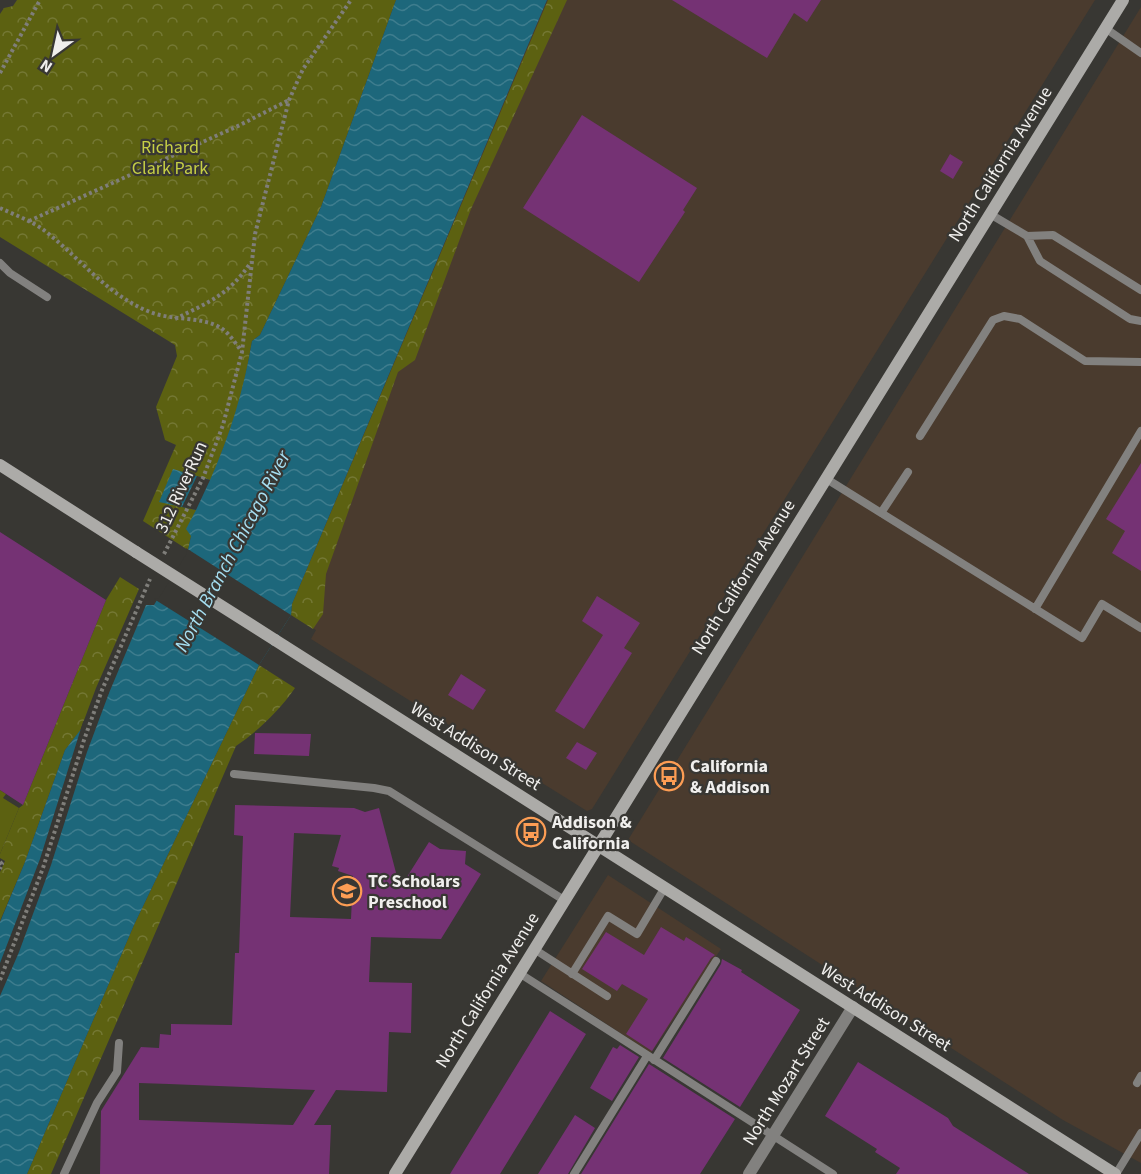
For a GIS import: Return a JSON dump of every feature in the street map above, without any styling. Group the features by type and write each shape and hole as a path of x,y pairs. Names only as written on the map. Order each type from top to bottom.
{"street":[{"name":"North California Avenue","path":"395,1174 1123,0"},
{"name":"West Addison Street","path":"0,465 665,887 1110,1173"},
{"name":"North Mozart Street","path":"749,1174 853,1007"}],"lane":[{"path":"1105,28 1141,53"},
{"path":"990,214 1027,236 1040,261 1130,319 1141,321"},
{"path":"1027,236 1053,235 1141,290"},
{"path":"0,263 10,273 48,297"},
{"path":"920,436 993,320 1004,316 1020,319 1085,361 1141,362"},
{"path":"1035,609 1141,431"},
{"path":"881,513 908,472"},
{"path":"825,478 1082,638 1102,604 1141,628"},
{"path":"234,774 390,791 564,900"},
{"path":"572,974 608,916 637,934 665,887"},
{"path":"534,949 607,996"},
{"path":"574,1174 716,961"},
{"path":"519,974 833,1174"},
{"path":"64,1174 97,1103 117,1072 119,1043"},
{"path":"1110,1173 1141,1133"}],"path":[{"path":"0,73 40,0"},
{"name":"312 RiverRun","path":"161,560 189,509 224,425 242,352 255,234 289,100 303,69 351,0"},
{"path":"28,222 240,125 289,100"},
{"path":"0,208 43,230 103,284 127,300 151,312 174,319 207,322 221,328 242,352"},
{"path":"174,319 219,296 243,274 251,261"},
{"path":"0,980 43,868 102,690 135,610 155,570"},
{"path":"0,862 2,864 0,869"}],"shaded area":[{"path":"547,0 1095,0 592,809 587,811 311,639 316,630 291,615 292,604"},
{"path":"1141,7 1141,1163 1063,1120 628,840"},
{"path":"608,875 721,949 651,1053 541,981"}],"green space":[{"name":"Richard Clark Park","path":"17,0 396,0 321,207 260,335 252,341 237,410 199,511 188,550 143,521 176,445 165,440 156,407 177,356 175,345 0,237 0,14 4,8 13,6"},
{"path":"548,0 567,0 471,209 415,360 398,372 326,574 323,614 313,629 291,615 292,604"},
{"path":"120,577 139,589 80,731 65,750 25,862 0,921 0,872 5,861 0,858 0,854 19,808 23,805 106,600"},
{"path":"259,665 295,688 268,720 236,746 51,1174 27,1174 134,925"},
{"path":"0,790 6,794 3,798 19,808 0,854"}],"water":[{"name":"North Branch Chicago River","path":"396,0 547,0 292,604 291,615 259,665 134,925 27,1174 0,1174 0,922 25,862 65,750 109,693 146,605 154,605 157,600 160,602 191,551 188,550 191,536 186,529 196,510 159,502 173,469 210,480 236,412 252,341 260,335 321,207"}],"pier":[{"path":"197,476 210,480 196,510 182,507"},
{"path":"186,548 291,615 259,665 154,599 159,598 187,553"},
{"path":"106,692 109,693 87,752 51,865 0,996 0,963 40,859 83,722"}],"building":[{"path":"672,0 821,0 807,22 794,13 767,58"},
{"path":"582,115 697,188 683,210 685,212 639,282 523,208"},
{"path":"950,154 963,162 953,179 940,171"},
{"path":"1141,463 1141,571 1112,553 1125,531 1106,519"},
{"path":"0,532 106,600 23,805 0,790"},
{"path":"597,596 640,623 624,648 632,653 584,729 555,711 603,635 582,621"},
{"path":"461,674 486,690 473,710 448,695"},
{"path":"255,733 311,734 309,756 254,754"},
{"path":"577,742 597,753 586,770 566,758"},
{"path":"235,805 354,808 365,812 379,808 400,888 429,842 440,849 466,851 465,864 481,874 441,939 371,937 369,982 412,983 411,1033 389,1032 387,1092 336,1090 314,1125 331,1125 329,1174 100,1174 101,1111 141,1047 159,1048 160,1034 171,1035 171,1024 232,1025 235,953 239,953 243,836 234,835","holes":["294,833 341,835 332,866 339,868 338,871 353,876 351,919 290,917","139,1083 169,1084 315,1090 293,1125 139,1120"]},
{"path":"661,927 684,941 686,937 715,955 652,1051 626,1034 648,999 622,984 617,991 582,969 606,932 644,955"},
{"path":"722,959 800,1010 740,1107 663,1058"},
{"path":"550,1011 586,1034 500,1174 450,1174"},
{"path":"620,1045 639,1057 612,1101 590,1088 613,1047 617,1049"},
{"path":"858,1062 948,1118 953,1126 1029,1174 896,1174 900,1168 875,1152 877,1149 825,1116"},
{"path":"649,1064 735,1119 700,1174 581,1174"},
{"path":"575,1115 595,1128 568,1174 538,1174"}],"place":[{"name":"California & Addison","path":"669,776"},
{"name":"Addison & California","path":"531,832"},
{"name":"TC Scholars Preschool","path":"347,891"}]}
